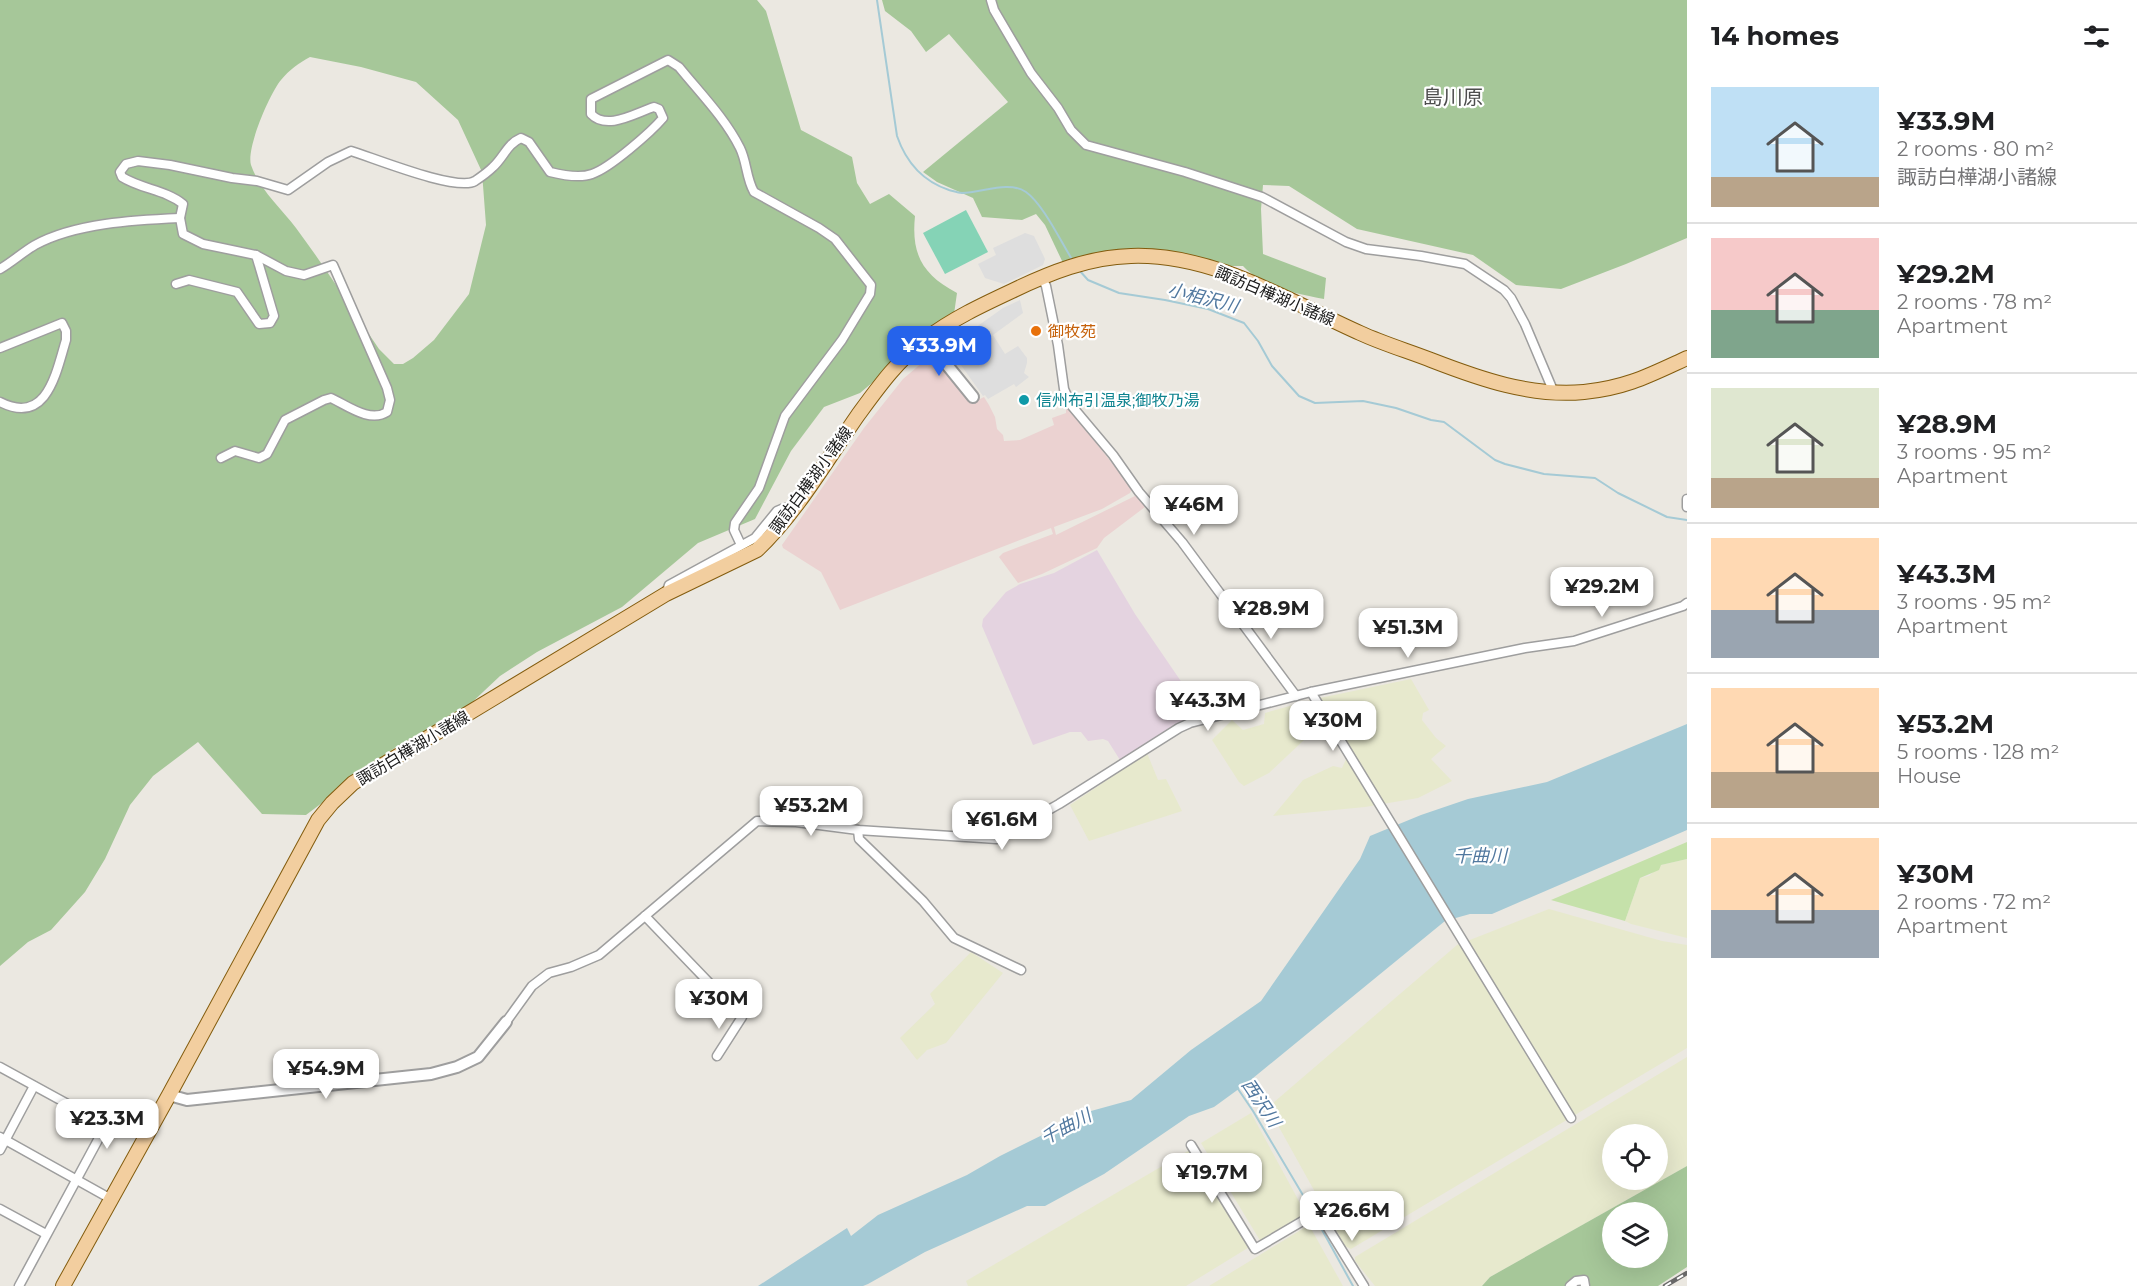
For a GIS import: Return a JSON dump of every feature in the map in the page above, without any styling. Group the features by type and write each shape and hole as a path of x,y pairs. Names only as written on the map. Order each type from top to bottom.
{"main road":[{"name":"諏訪白樺湖小諸線","path":"63,1286 318,820 332,803 353,783 666,594 757,550 794,507 887,374 926,339 958,318 1041,276 1090,262 1129,256 1148,256 1193,263 1226,272 1371,338 1465,374 1498,383 1552,392 1584,392 1645,379 1687,358"}],"street":[{"path":"991,0 994,10 1031,73 1058,108 1071,130 1086,145 1185,172 1262,197 1347,242 1366,249 1465,264 1504,290 1511,298 1525,324 1552,392"},
{"path":"221,458 235,451 259,458 267,454 285,420 324,399 331,398 370,416 380,417 387,412 390,400 333,264 304,275 286,271 256,255 203,244 183,234 180,218 183,204 176,198 132,183 122,177 120,172 126,164 138,161 170,165 257,181 288,190 328,162 351,151 459,184 472,182 494,167 512,142 521,138 530,142 550,172 577,175 594,173 638,141 663,118 659,109 654,107 607,123 597,120 591,114 591,99 668,60 673,62 731,132 742,152 748,182 754,192 835,239 871,285 870,294 842,340 785,416 759,489 735,523 734,531 741,544"},
{"path":"0,269 36,245 76,230 154,218 180,218"},
{"path":"176,284 189,280 237,291 259,324 270,322 274,316 256,255"},
{"path":"1041,276 1046,286 1064,389 1071,405 1182,542 1296,696"},
{"path":"0,348 62,323 66,331 63,351 46,396 36,404 22,407 8,406 0,402"},
{"path":"926,339 973,397"},
{"path":"1687,500 1687,507"},
{"path":"666,594 669,585 755,538 777,511 794,507"},
{"path":"169,1095 186,1100 431,1074 457,1067 478,1057 532,986 549,974 599,955 757,821 796,822 858,830 997,839 1059,804 1179,728 1191,723 1311,692 1525,648 1574,641 1687,603"},
{"path":"1311,692 1572,1118"},
{"path":"858,830 859,839 923,901 954,938 1021,970"},
{"path":"645,916 742,1017 717,1056"},
{"path":"0,1067 106,1125 19,1286"},
{"path":"0,1150 3,1138 34,1086"},
{"path":"3,1138 111,1199"},
{"path":"1191,1145 1255,1249 1318,1212 1364,1286"},
{"path":"0,1209 46,1234"},
{"path":"1570,1286 1576,1281 1584,1280 1585,1286"}],"shaded area":[{"path":"1025,233 1034,236 1045,259 1043,265 1004,284 985,278 978,264 996,255 993,248"},
{"path":"1020,300 1023,313 993,335 1005,354 1018,346 1027,358 1024,373 1029,377 1016,387 1014,384 988,399 985,395 983,396 948,347 1003,308"},
{"path":"944,344 943,349 980,399 984,397 989,405 995,417 997,429 1003,435 1004,441 1020,440 1054,425 1052,418 1066,413 1066,404 1132,489 1130,493 1102,509 1054,527 1056,535 1137,495 1145,507 1104,538 1097,548 1018,583 999,557 1003,553 1053,534 1051,528 840,610 821,572 783,548 782,545 864,428 903,379"},
{"path":"1097,550 1135,614 1204,715 1184,721 1120,760 1108,741 1103,739 1088,741 1081,732 1070,732 1033,745 982,626 983,619 1006,592 1020,584 1054,573"}],"green space":[{"path":"0,0 757,0 766,11 801,130 852,157 857,183 870,204 889,194 915,216 914,230 918,253 928,271 957,293 954,314 860,393 824,407 791,451 755,519 698,543 622,607 537,652 500,676 466,708 393,749 306,815 262,814 198,742 153,776 130,805 105,859 85,892 51,930 28,942 0,966","holes":["310,57 361,67 416,82 458,120 482,172 486,225 469,294 434,340 403,364 394,364 379,349 307,243 265,190 251,165 250,157 255,134 265,108 284,76"]},
{"path":"882,0 1687,0 1687,238 1561,289 1516,285 1473,255 1357,229 1289,186 1263,185 1261,209 1263,254 1326,278 1324,299 1270,285 1243,266 1225,266 1195,259 1063,263 1045,225 1036,214 1022,220 982,217 973,198 937,182 923,172 1008,102 949,34 926,52 911,31 885,11"},
{"path":"966,210 988,252 945,274 923,233"},
{"path":"1411,679 1429,710 1423,713 1422,720 1436,738 1446,746 1431,759 1452,781 1418,798 1365,807 1273,816 1303,780 1333,766 1342,768 1347,757 1321,724 1269,773 1244,786 1239,782 1212,740 1232,720 1243,730 1264,724 1265,713 1315,699"},
{"path":"1147,753 1158,780 1166,779 1182,811 1089,841 1070,805"},
{"path":"1687,842 1687,859 1661,865 1659,870 1640,878 1625,921 1551,900"},
{"path":"1687,859 1687,938 1625,921 1640,878 1649,876 1661,865"},
{"path":"1549,909 1662,941 1687,945 1687,1048 1351,1249 1345,1246 1270,1111 1273,1103 1457,945"},
{"path":"971,952 1003,973 946,1043 927,1050 917,1060 900,1038 935,1004 930,994"},
{"path":"1687,1057 1687,1166 1668,1177 1668,1124 1602,1124 1602,1190 1644,1190 1623,1202 1602,1202 1602,1214 1490,1277 1482,1286 1375,1286 1355,1261 1355,1257"},
{"path":"1251,1113 1306,1214 1261,1242 1201,1143"},
{"path":"1193,1148 1251,1246 1186,1286 968,1286 966,1281"},
{"path":"1687,1166 1687,1267 1658,1286 1482,1286 1490,1277 1602,1214 1602,1268 1668,1268 1668,1202 1623,1202 1644,1190 1668,1190 1668,1177"},
{"path":"1309,1225 1343,1286 1209,1286"}],"water":[{"name":"千曲川","path":"1687,724 1687,830 1492,914 1470,914 1445,921 1247,1083 1214,1107 1189,1116 1104,1174 1045,1206 1027,1206 925,1252 863,1286 758,1286 847,1228 851,1236 878,1215 967,1175 1091,1111 1131,1100 1191,1050 1261,1001 1360,859 1370,836 1468,799 1547,782"}],"waterway":[{"name":"小相沢川","path":"877,0 897,136 910,162 923,176 949,190 962,193 1011,187 1026,192 1039,205 1073,261"},
{"name":"小相沢川","path":"1079,270 1088,280 1119,293 1208,309 1244,323 1258,341 1272,366 1299,396 1315,403 1363,401 1444,422 1495,460 1544,474 1595,478 1618,493 1667,517 1687,520"},
{"name":"西沢川","path":"1236,1086 1313,1212"},
{"name":"西沢川","path":"1315,1217 1353,1286"}],"railway":[{"path":"1665,1286 1687,1273"}],"place":[{"name":"御牧苑","path":"1036,331"},
{"name":"信州布引温泉;御牧乃湯","path":"1024,400"}],"district":[{"name":"島川原","path":"1453,97"}]}
